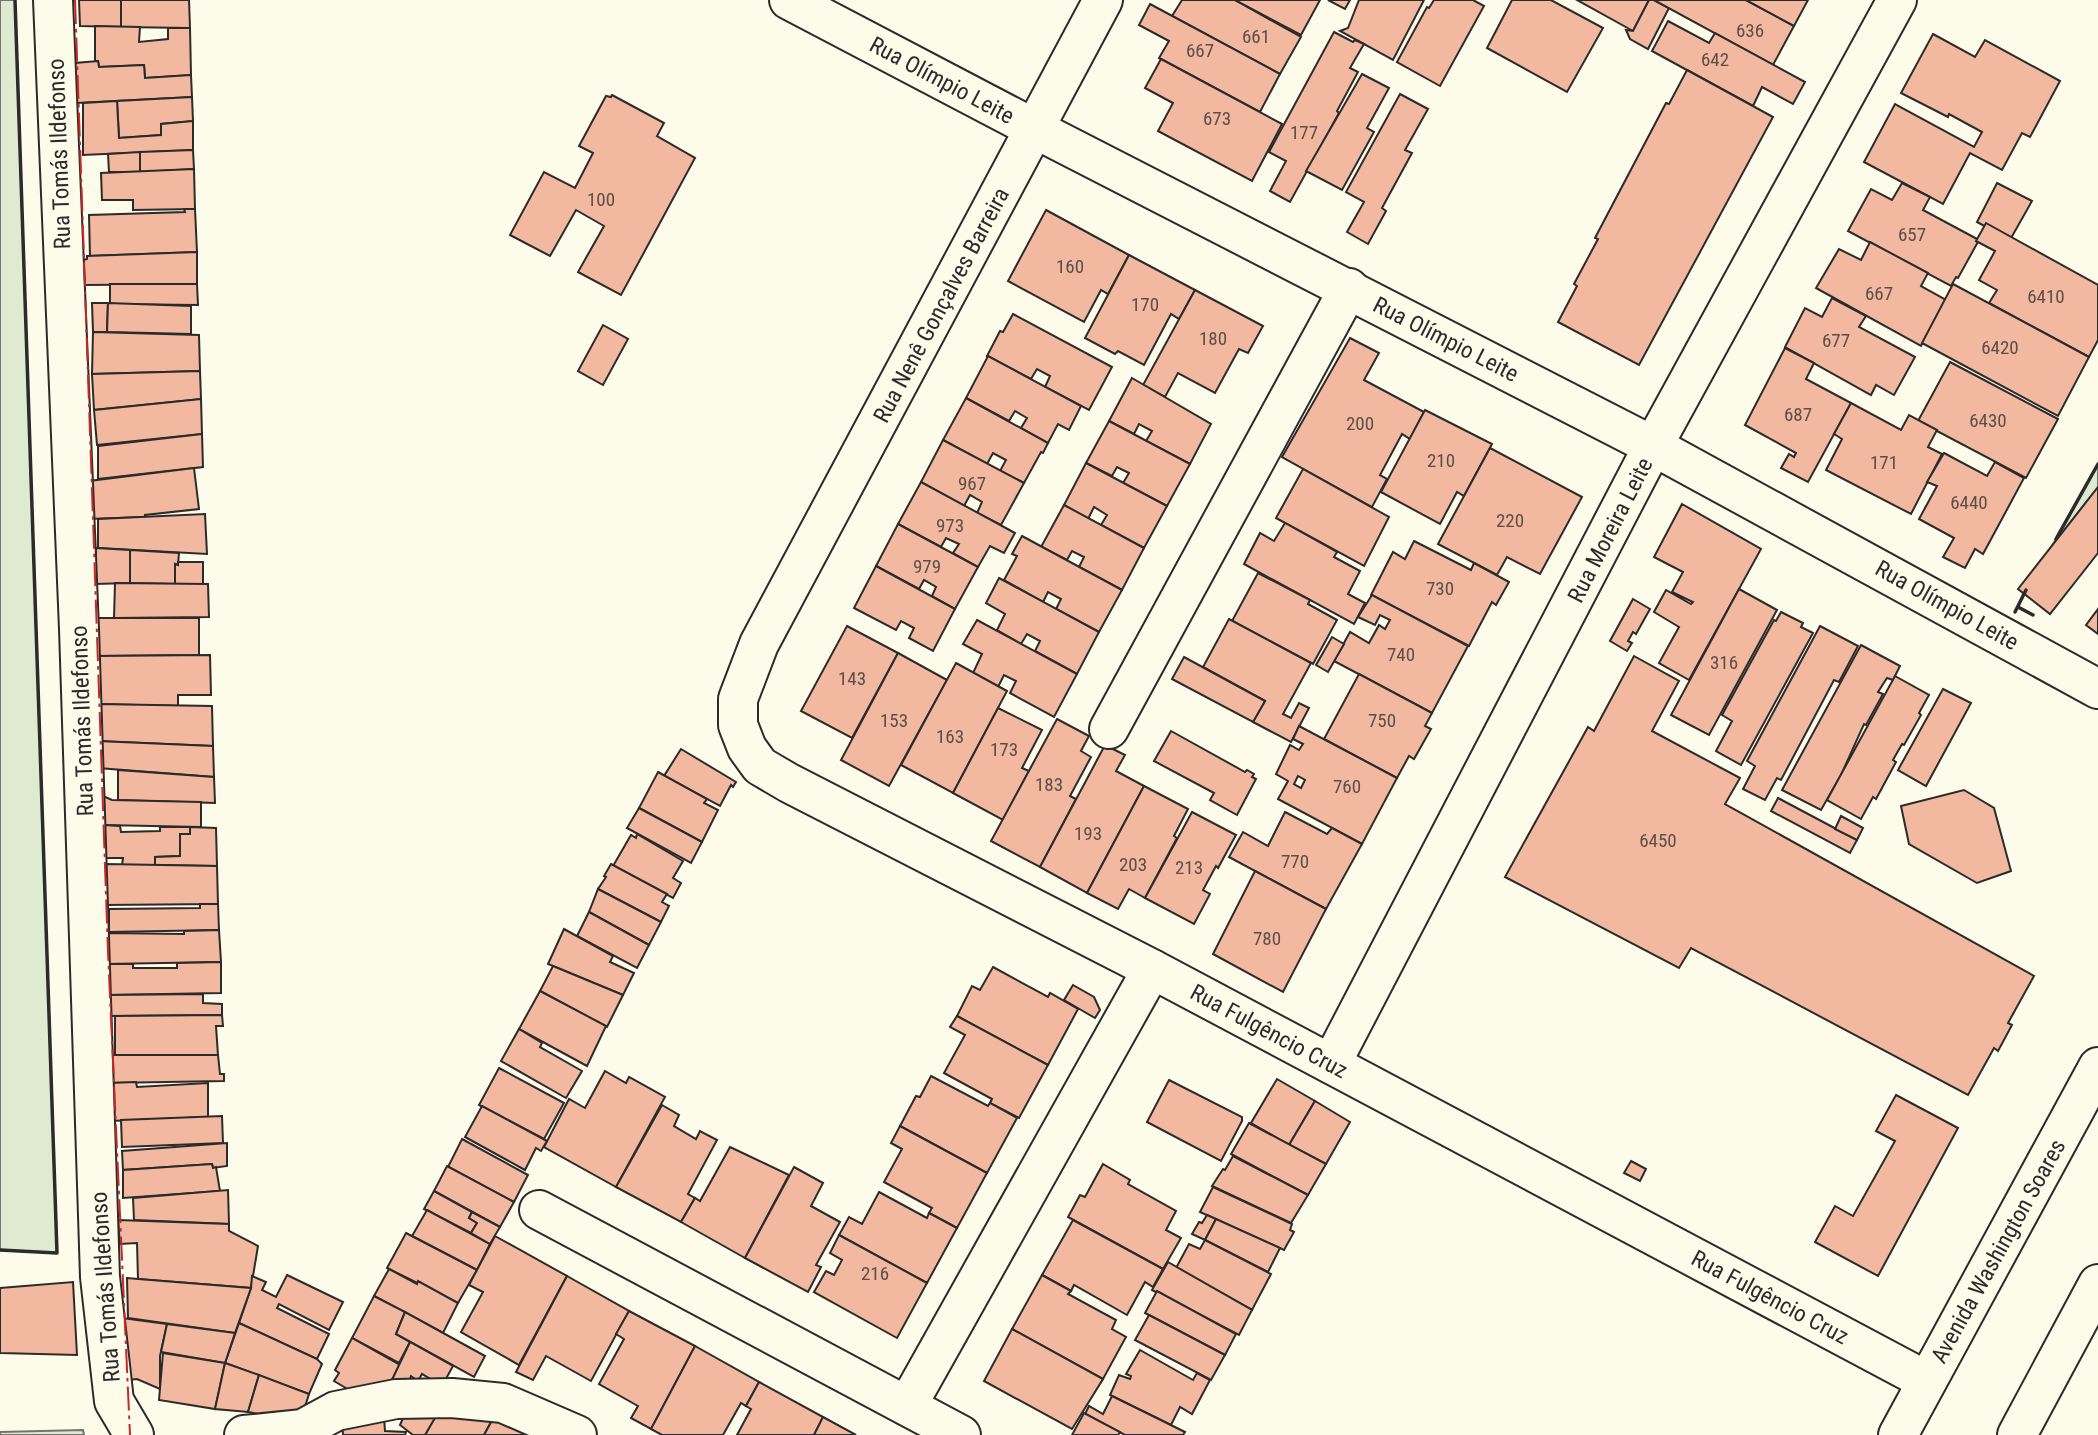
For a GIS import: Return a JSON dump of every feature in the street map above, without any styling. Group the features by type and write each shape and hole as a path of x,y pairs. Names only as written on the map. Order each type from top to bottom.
{"main road":[{"name":"Rua Tomás Ildefonso","path":"53,0 79,629 100,1277 114,1401 134,1435"},
{"name":"Rua Olímpio Leite","path":"789,0 1653,446 2098,689"},
{"name":"Rua Nenê Gonçalves Barreira","path":"778,610 1103,0"},
{"name":"Rua Moreira Leite","path":"1331,1065 1653,446 1898,0"},
{"path":"1109,729 1349,288"},
{"name":"Rua Fulgêncio Cruz","path":"778,610 759,644 738,699 738,724 747,748 760,766 1152,969 1927,1381"},
{"path":"907,1406 1152,969"},
{"name":"Avenida Washington Soares","path":"1898,1435 2098,1067"},
{"path":"539,1210 961,1435"},
{"path":"2017,1435 2098,1284"},
{"path":"243,1435 303,1429 336,1411 396,1399 452,1398 503,1403 577,1435"}],"green space":[{"path":"0,0 15,0 57,1253 0,1250"},
{"path":"2098,464 2098,487 2052,546"},
{"path":"83,1430 84,1435 0,1435 0,1432"}],"building":[{"path":"79,0 121,0 121,27 80,26"},
{"path":"121,0 189,0 190,28 121,27"},
{"path":"1182,0 1235,0 1301,37 1280,74 1172,16"},
{"path":"1235,0 1320,0 1301,35"},
{"path":"1328,0 1350,0 1345,9"},
{"path":"1359,0 1424,0 1393,60 1340,31 1348,28"},
{"path":"1434,0 1473,0 1484,6 1440,86 1397,62 1427,7 1429,8"},
{"path":"1512,0 1551,0 1603,28 1567,92 1487,48"},
{"path":"1577,0 1649,0 1633,31"},
{"path":"1649,0 1669,8 1648,49 1630,39 1626,30 1633,31"},
{"path":"1654,0 1746,0 1794,26 1773,65"},
{"path":"1746,0 1808,0 1794,26"},
{"path":"1150,4 1280,74 1260,112 1159,58 1169,41 1139,25"},
{"path":"1668,21 1709,43 1715,33 1805,82 1793,104 1762,87 1753,106 1652,51"},
{"path":"95,26 140,27 139,42 168,39 168,28 190,28 191,75 145,78 144,65 99,67 98,61 95,61"},
{"path":"1334,32 1353,42 1355,40 1364,44 1350,68 1358,72 1337,111 1339,113 1290,202 1270,191 1286,161 1269,152"},
{"path":"1933,34 1975,57 1985,40 2060,81 2030,137 2022,133 2002,170 1970,153 1943,204 1864,162 1895,104 1974,147 1982,132 1901,93"},
{"path":"1161,59 1282,124 1252,181 1158,131 1173,103 1145,88"},
{"path":"98,61 99,67 144,65 145,78 191,75 192,97 77,103 75,63"},
{"path":"1687,70 1773,117 1639,365 1558,322 1598,239 1595,238 1666,103 1669,104"},
{"path":"1362,74 1389,88 1367,128 1374,132 1342,190 1306,171"},
{"path":"1400,94 1428,109 1405,150 1412,153 1382,208 1386,211 1368,244 1347,232 1364,202 1346,192"},
{"path":"612,95 664,123 657,136 695,158 621,295 578,272 604,226 576,210 550,256 510,235 544,172 575,188 593,153 579,146 606,96"},
{"path":"192,97 193,121 161,124 161,135 119,138 117,101"},
{"path":"117,101 119,138 161,135 161,124 193,121 193,150 83,155 83,103"},
{"path":"193,150 194,169 140,172 140,152"},
{"path":"140,152 140,172 109,172 108,154"},
{"path":"194,169 195,209 133,210 133,200 102,200 101,173"},
{"path":"1902,183 1930,197 1923,210 1979,240 1951,286 1848,231 1871,189 1892,200"},
{"path":"1997,183 2032,201 2010,240 1977,222"},
{"path":"184,209 195,209 197,252 90,256 89,215 185,212"},
{"path":"1046,210 1129,255 1108,294 1101,290 1084,322 1008,281"},
{"path":"1986,223 2098,285 2098,340 2089,357 1989,303 1997,290 1979,280 1995,251 1976,241"},
{"path":"1870,242 1928,273 1921,286 1946,300 1921,346 1816,288 1839,249 1861,260"},
{"path":"197,252 197,284 85,285 83,260 87,259 87,256"},
{"path":"1129,255 1195,290 1179,319 1171,314 1144,365 1085,338"},
{"path":"110,284 197,284 198,305 110,304"},
{"path":"1953,284 2089,357 2058,416 1922,343"},
{"path":"1195,290 1263,326 1248,353 1239,349 1215,393 1178,373 1165,397 1143,385"},
{"path":"1832,298 1866,316 1859,327 1915,357 1894,395 1876,385 1871,395 1785,347 1805,308 1822,317"},
{"path":"92,303 108,303 107,332 93,332"},
{"path":"108,303 191,306 191,334 107,332"},
{"path":"1013,314 1112,367 1089,410 1045,387 1050,376 1037,369 1031,379 987,356 1000,331 1003,332"},
{"path":"603,325 628,339 603,385 578,371"},
{"path":"93,332 199,335 200,371 92,374"},
{"path":"1350,338 1379,353 1364,380 1424,412 1410,439 1402,434 1380,475 1387,479 1372,507 1282,457"},
{"path":"1785,348 1814,363 1806,379 1851,403 1808,482 1781,468 1789,454 1794,457 1796,453 1745,425"},
{"path":"988,356 1081,406 1069,430 1058,424 1048,443 1021,428 1027,418 1015,411 1009,421 966,398"},
{"path":"1950,362 2058,419 2026,478 1918,421"},
{"path":"200,371 201,399 94,410 92,374"},
{"path":"1132,378 1211,424 1190,464 1146,441 1152,431 1139,424 1134,434 1109,421"},
{"path":"966,398 1048,443 1024,483 1000,471 1006,460 993,453 987,464 943,440"},
{"path":"201,399 202,434 97,445 94,410"},
{"path":"1851,403 1901,430 1909,415 1937,430 1928,447 1942,454 1911,514 1826,470 1842,439 1834,434"},
{"path":"1425,410 1492,444 1464,496 1457,492 1440,524 1381,492"},
{"path":"1109,421 1190,464 1167,506 1123,483 1129,473 1117,467 1112,476 1086,463"},
{"path":"202,434 203,467 98,479 98,446"},
{"path":"943,440 1024,483 1001,525 977,513 982,502 970,495 964,506 921,482"},
{"path":"1490,448 1582,497 1540,574 1507,557 1497,575 1438,544"},
{"path":"1944,453 1987,476 1995,462 2024,478 1983,554 1975,549 1965,568 1943,557 1954,538 1919,519 1937,486 1927,482"},
{"path":"1086,463 1167,506 1144,548 1101,525 1107,515 1094,507 1088,519 1064,505"},
{"path":"194,468 199,509 145,517 88,519 89,481"},
{"path":"1303,469 1389,517 1364,566 1276,518"},
{"path":"921,482 1015,533 1004,553 990,546 978,567 953,553 959,544 946,538 941,547 898,524"},
{"path":"2098,487 2098,553 2050,614 2018,589"},
{"path":"1682,504 1761,549 1689,680 1659,663 1679,627 1654,612 1666,590 1691,604 1693,602 1672,592 1683,572 1654,557"},
{"path":"1064,505 1144,548 1122,590 1079,567 1084,557 1072,551 1067,560 1041,547"},
{"path":"205,514 207,554 98,548 98,519"},
{"path":"1285,523 1337,552 1334,557 1360,571 1348,594 1365,603 1354,624 1244,564 1260,533 1274,541"},
{"path":"898,524 978,567 955,609 932,596 936,587 924,580 919,589 876,566"},
{"path":"1022,536 1122,590 1099,632 1056,609 1061,599 1048,592 1043,602 1004,580 1017,556 1012,554"},
{"path":"1414,541 1471,570 1474,563 1509,582 1496,605 1492,602 1469,646 1371,595 1393,552 1405,559"},
{"path":"96,548 130,550 130,583 95,584"},
{"path":"130,550 179,553 178,565 175,564 175,584 130,583"},
{"path":"178,562 203,562 203,584 175,584 175,564 178,565"},
{"path":"876,566 955,609 933,651 909,638 914,628 901,621 896,630 854,608"},
{"path":"1258,573 1310,600 1308,604 1337,620 1313,664 1232,621"},
{"path":"999,578 1099,632 1077,674 1035,651 1040,641 1027,634 1021,644 997,630 1005,614 986,603"},
{"path":"115,583 208,584 209,617 114,618"},
{"path":"1739,589 1777,610 1709,735 1671,715"},
{"path":"1372,595 1468,646 1432,713 1334,661 1350,632 1369,643 1379,625 1385,629 1390,620 1380,615 1375,625 1358,617"},
{"path":"1633,599 1650,609 1636,634 1633,632 1628,641 1632,643 1627,651 1610,641"},
{"path":"2098,609 2098,634 2086,625"},
{"path":"1781,612 1803,623 1801,627 1813,633 1741,765 1716,751 1732,721 1722,715"},
{"path":"97,618 199,618 199,655 97,656"},
{"path":"1229,619 1311,663 1283,714 1291,718 1299,703 1309,708 1291,742 1253,722 1265,701 1203,667"},
{"path":"977,620 1077,674 1054,717 1010,693 1016,681 1004,675 998,687 973,673 982,654 963,644"},
{"path":"847,626 898,653 852,738 801,711"},
{"path":"1820,626 1858,646 1839,682 1834,680 1781,780 1777,778 1765,800 1743,789 1755,766 1747,761"},
{"path":"1332,637 1344,644 1328,672 1316,665"},
{"path":"1861,645 1900,666 1893,680 1887,678 1878,692 1883,694 1866,725 1864,724 1841,775 1821,810 1782,790"},
{"path":"898,653 947,680 889,786 841,760"},
{"path":"210,655 211,695 178,695 178,706 97,704 97,656"},
{"path":"1634,656 1679,681 1652,731 1740,778 1725,804 2034,976 2008,1023 2012,1025 1998,1051 1994,1048 1968,1095 1691,948 1679,968 1505,877 1588,727 1594,731"},
{"path":"1184,657 1265,701 1253,722 1172,679"},
{"path":"956,663 1007,691 953,793 901,765"},
{"path":"1359,674 1432,713 1425,726 1431,729 1414,759 1409,756 1397,778 1324,739"},
{"path":"1895,676 1929,695 1919,713 1921,715 1893,760 1896,762 1876,799 1873,797 1861,819 1827,800"},
{"path":"1943,689 1971,703 1926,786 1898,770"},
{"path":"97,704 212,706 213,746 97,741"},
{"path":"998,708 1042,730 1022,768 1029,771 1003,820 953,793"},
{"path":"1057,719 1089,736 1081,751 1091,757 1070,796 1076,799 1040,867 991,841"},
{"path":"1299,726 1397,778 1362,844 1278,799 1288,781 1276,774 1290,745 1299,750 1303,744 1293,739","holes":["1298,776 1305,780 1301,788 1294,784"]},
{"path":"1171,731 1245,772 1247,770 1254,774 1252,777 1256,779 1237,815 1210,800 1214,793 1154,761"},
{"path":"97,741 213,746 214,777 98,768"},
{"path":"1105,745 1125,755 1116,771 1144,786 1087,893 1040,867"},
{"path":"681,749 736,782 733,787 731,785 720,806 664,776"},
{"path":"118,770 214,777 215,803 118,800"},
{"path":"658,772 707,799 704,803 718,810 702,842 639,808"},
{"path":"1144,786 1188,809 1174,836 1177,838 1145,898 1129,889 1118,909 1087,893"},
{"path":"1964,790 1994,808 2011,871 1977,883 1909,844 1901,806"},
{"path":"103,796 112,800 201,802 201,827 103,825"},
{"path":"1778,798 1857,840 1850,853 1771,811"},
{"path":"639,808 702,842 691,863 627,828"},
{"path":"1192,812 1236,835 1203,890 1210,894 1194,924 1145,898"},
{"path":"1285,812 1327,834 1332,828 1362,844 1326,909 1229,857 1243,832 1268,846"},
{"path":"1841,816 1863,828 1857,840 1835,829"},
{"path":"103,825 120,826 121,832 160,831 160,827 190,827 190,834 180,834 180,856 155,857 155,865 122,865 123,858 104,858"},
{"path":"190,827 216,828 217,866 155,865 155,857 180,856 180,834 190,834"},
{"path":"637,834 683,861 673,878 681,883 673,898 613,866 631,835 636,838"},
{"path":"105,864 217,866 218,904 103,905"},
{"path":"611,864 667,894 662,902 669,906 661,922 598,889"},
{"path":"1255,871 1326,909 1283,992 1213,954"},
{"path":"598,889 661,922 649,945 589,912"},
{"path":"200,904 218,904 219,930 109,932 109,909 200,908"},
{"path":"589,912 649,945 637,968 577,936"},
{"path":"564,929 613,956 610,962 634,973 623,995 548,964"},
{"path":"219,930 221,962 106,964 107,933 184,934 184,931"},
{"path":"221,962 221,993 109,995 109,964 133,964 133,968 177,968 177,963"},
{"path":"553,966 623,995 607,1027 540,991"},
{"path":"993,967 1048,997 1050,993 1078,1009 1048,1065 957,1016 972,986 980,990"},
{"path":"1073,985 1094,997 1100,1010 1095,1018 1064,1000"},
{"path":"540,991 606,1026 587,1066 519,1029"},
{"path":"203,994 203,1003 222,1004 222,1015 110,1016 109,995"},
{"path":"222,1015 223,1026 216,1026 218,1055 115,1055 115,1016"},
{"path":"957,1016 1048,1065 1019,1118 990,1103 992,1099 944,1073 965,1035 950,1027"},
{"path":"519,1029 542,1043 540,1047 582,1071 566,1098 501,1061"},
{"path":"109,1055 218,1055 220,1074 224,1074 224,1081 109,1083"},
{"path":"499,1068 564,1103 544,1139 479,1105"},
{"path":"605,1071 626,1083 629,1077 665,1097 616,1187 544,1147 569,1099 585,1108"},
{"path":"931,1076 1017,1118 987,1173 900,1126 916,1096 920,1097"},
{"path":"1277,1079 1315,1101 1289,1145 1251,1123"},
{"path":"1169,1080 1242,1117 1221,1161 1147,1122"},
{"path":"136,1082 137,1087 208,1083 208,1117 111,1121 109,1083"},
{"path":"1896,1095 1958,1128 1878,1276 1815,1242 1835,1206 1853,1216 1895,1141 1876,1131"},
{"path":"1315,1101 1350,1122 1326,1164 1289,1145"},
{"path":"662,1105 679,1115 674,1126 696,1139 700,1131 717,1140 688,1194 695,1198 681,1222 616,1187"},
{"path":"482,1106 547,1141 541,1151 536,1148 525,1170 465,1137"},
{"path":"222,1116 223,1143 122,1147 121,1120"},
{"path":"1249,1123 1326,1164 1308,1195 1231,1154"},
{"path":"900,1126 987,1173 957,1228 929,1213 932,1208 884,1182 902,1149 891,1143"},
{"path":"462,1139 528,1175 514,1202 448,1167"},
{"path":"227,1143 227,1166 213,1168 212,1164 123,1170 122,1151"},
{"path":"730,1147 789,1175 745,1258 681,1222 695,1198 700,1201"},
{"path":"1233,1156 1308,1195 1291,1223 1212,1186"},
{"path":"1631,1161 1646,1169 1640,1181 1624,1173"},
{"path":"212,1164 213,1168 216,1167 220,1191 123,1198 123,1170"},
{"path":"1103,1164 1130,1180 1128,1184 1176,1211 1166,1230 1181,1238 1163,1269 1068,1217 1080,1195 1085,1197"},
{"path":"447,1166 514,1202 500,1227 434,1191"},
{"path":"794,1167 823,1183 811,1206 840,1222 816,1265 821,1267 808,1292 745,1258"},
{"path":"1213,1187 1292,1224 1290,1230 1294,1232 1284,1250 1200,1212"},
{"path":"228,1190 229,1224 134,1220 133,1198"},
{"path":"434,1191 472,1212 469,1218 477,1223 471,1233 424,1209"},
{"path":"879,1192 927,1218 929,1213 957,1228 927,1283 839,1235 849,1217 862,1224"},
{"path":"427,1210 490,1244 477,1270 412,1236"},
{"path":"472,1212 500,1227 490,1244 471,1233 477,1223 469,1218"},
{"path":"1207,1215 1216,1219 1205,1240 1192,1234"},
{"path":"1216,1219 1280,1248 1268,1272 1205,1240"},
{"path":"118,1220 229,1224 229,1231 258,1246 251,1288 138,1279 137,1243 120,1244"},
{"path":"1073,1220 1163,1269 1153,1287 1145,1282 1127,1315 1074,1285 1071,1291 1042,1275"},
{"path":"406,1233 477,1270 458,1303 387,1268"},
{"path":"839,1235 927,1283 897,1338 814,1292 826,1271 834,1275 842,1260 830,1253"},
{"path":"495,1236 567,1276 519,1365 461,1332 483,1292 469,1285"},
{"path":"1205,1240 1271,1274 1252,1310 1176,1268 1189,1244 1200,1249"},
{"path":"1168,1262 1252,1310 1239,1335 1152,1290"},
{"path":"389,1269 458,1303 443,1333 374,1296"},
{"path":"287,1275 343,1302 329,1330 279,1304 277,1308 329,1334 317,1359 239,1323 251,1288 252,1276 266,1282 262,1290 276,1297"},
{"path":"1042,1275 1071,1291 1068,1294 1116,1320 1112,1329 1126,1337 1103,1379 1012,1329"},
{"path":"567,1276 629,1311 591,1381 546,1356 533,1380 516,1372"},
{"path":"127,1278 251,1288 235,1333 128,1318"},
{"path":"73,1282 77,1355 0,1353 0,1288"},
{"path":"1157,1291 1236,1334 1225,1355 1145,1313"},
{"path":"374,1296 405,1312 396,1334 410,1342 399,1363 352,1338"},
{"path":"629,1311 695,1346 651,1429 631,1418 638,1406 599,1384 624,1339 616,1334"},
{"path":"405,1312 485,1356 474,1377 396,1334"},
{"path":"1149,1315 1225,1355 1211,1380 1135,1340"},
{"path":"122,1318 167,1324 160,1356 160,1389 137,1379 127,1380 127,1341 123,1340"},
{"path":"239,1323 317,1359 322,1364 309,1394 225,1363"},
{"path":"167,1324 235,1333 225,1363 161,1352"},
{"path":"1012,1329 1103,1379 1072,1429 984,1381"},
{"path":"352,1338 400,1365 390,1384 351,1391 334,1381 339,1373 335,1370"},
{"path":"410,1342 453,1366 442,1386 422,1374 418,1381 411,1376 409,1382 405,1379 401,1385 390,1384"},
{"path":"695,1346 759,1382 746,1406 741,1403 723,1435 662,1435 651,1429"},
{"path":"1140,1350 1193,1380 1197,1373 1210,1380 1192,1414 1180,1407 1171,1425 1110,1395 1119,1375 1130,1379 1131,1376 1126,1374"},
{"path":"163,1353 225,1363 215,1409 159,1400"},
{"path":"225,1363 259,1375 248,1412 215,1409"},
{"path":"259,1375 309,1394 300,1422 248,1412"},
{"path":"759,1382 823,1417 814,1435 737,1435 751,1409 746,1406"},
{"path":"1112,1396 1185,1432 1183,1435 1125,1435 1085,1414 1089,1406 1103,1414"},
{"path":"443,1403 495,1415 484,1435 425,1435"},
{"path":"443,1404 425,1435 413,1435 400,1425 407,1409"},
{"path":"1084,1413 1120,1432 1118,1435 1072,1435"},
{"path":"495,1415 527,1435 484,1435"},
{"path":"384,1416 385,1431 406,1432 405,1435 343,1435 342,1419"},
{"path":"823,1417 856,1435 814,1435"}],"wall":[{"path":"0,1250 57,1253 15,0"},
{"path":"2056,539 2098,464"},
{"path":"2015,612 2026,590"},
{"path":"2018,607 2033,615"}],"power":[{"path":"75,0 108,952 130,1435"}]}
